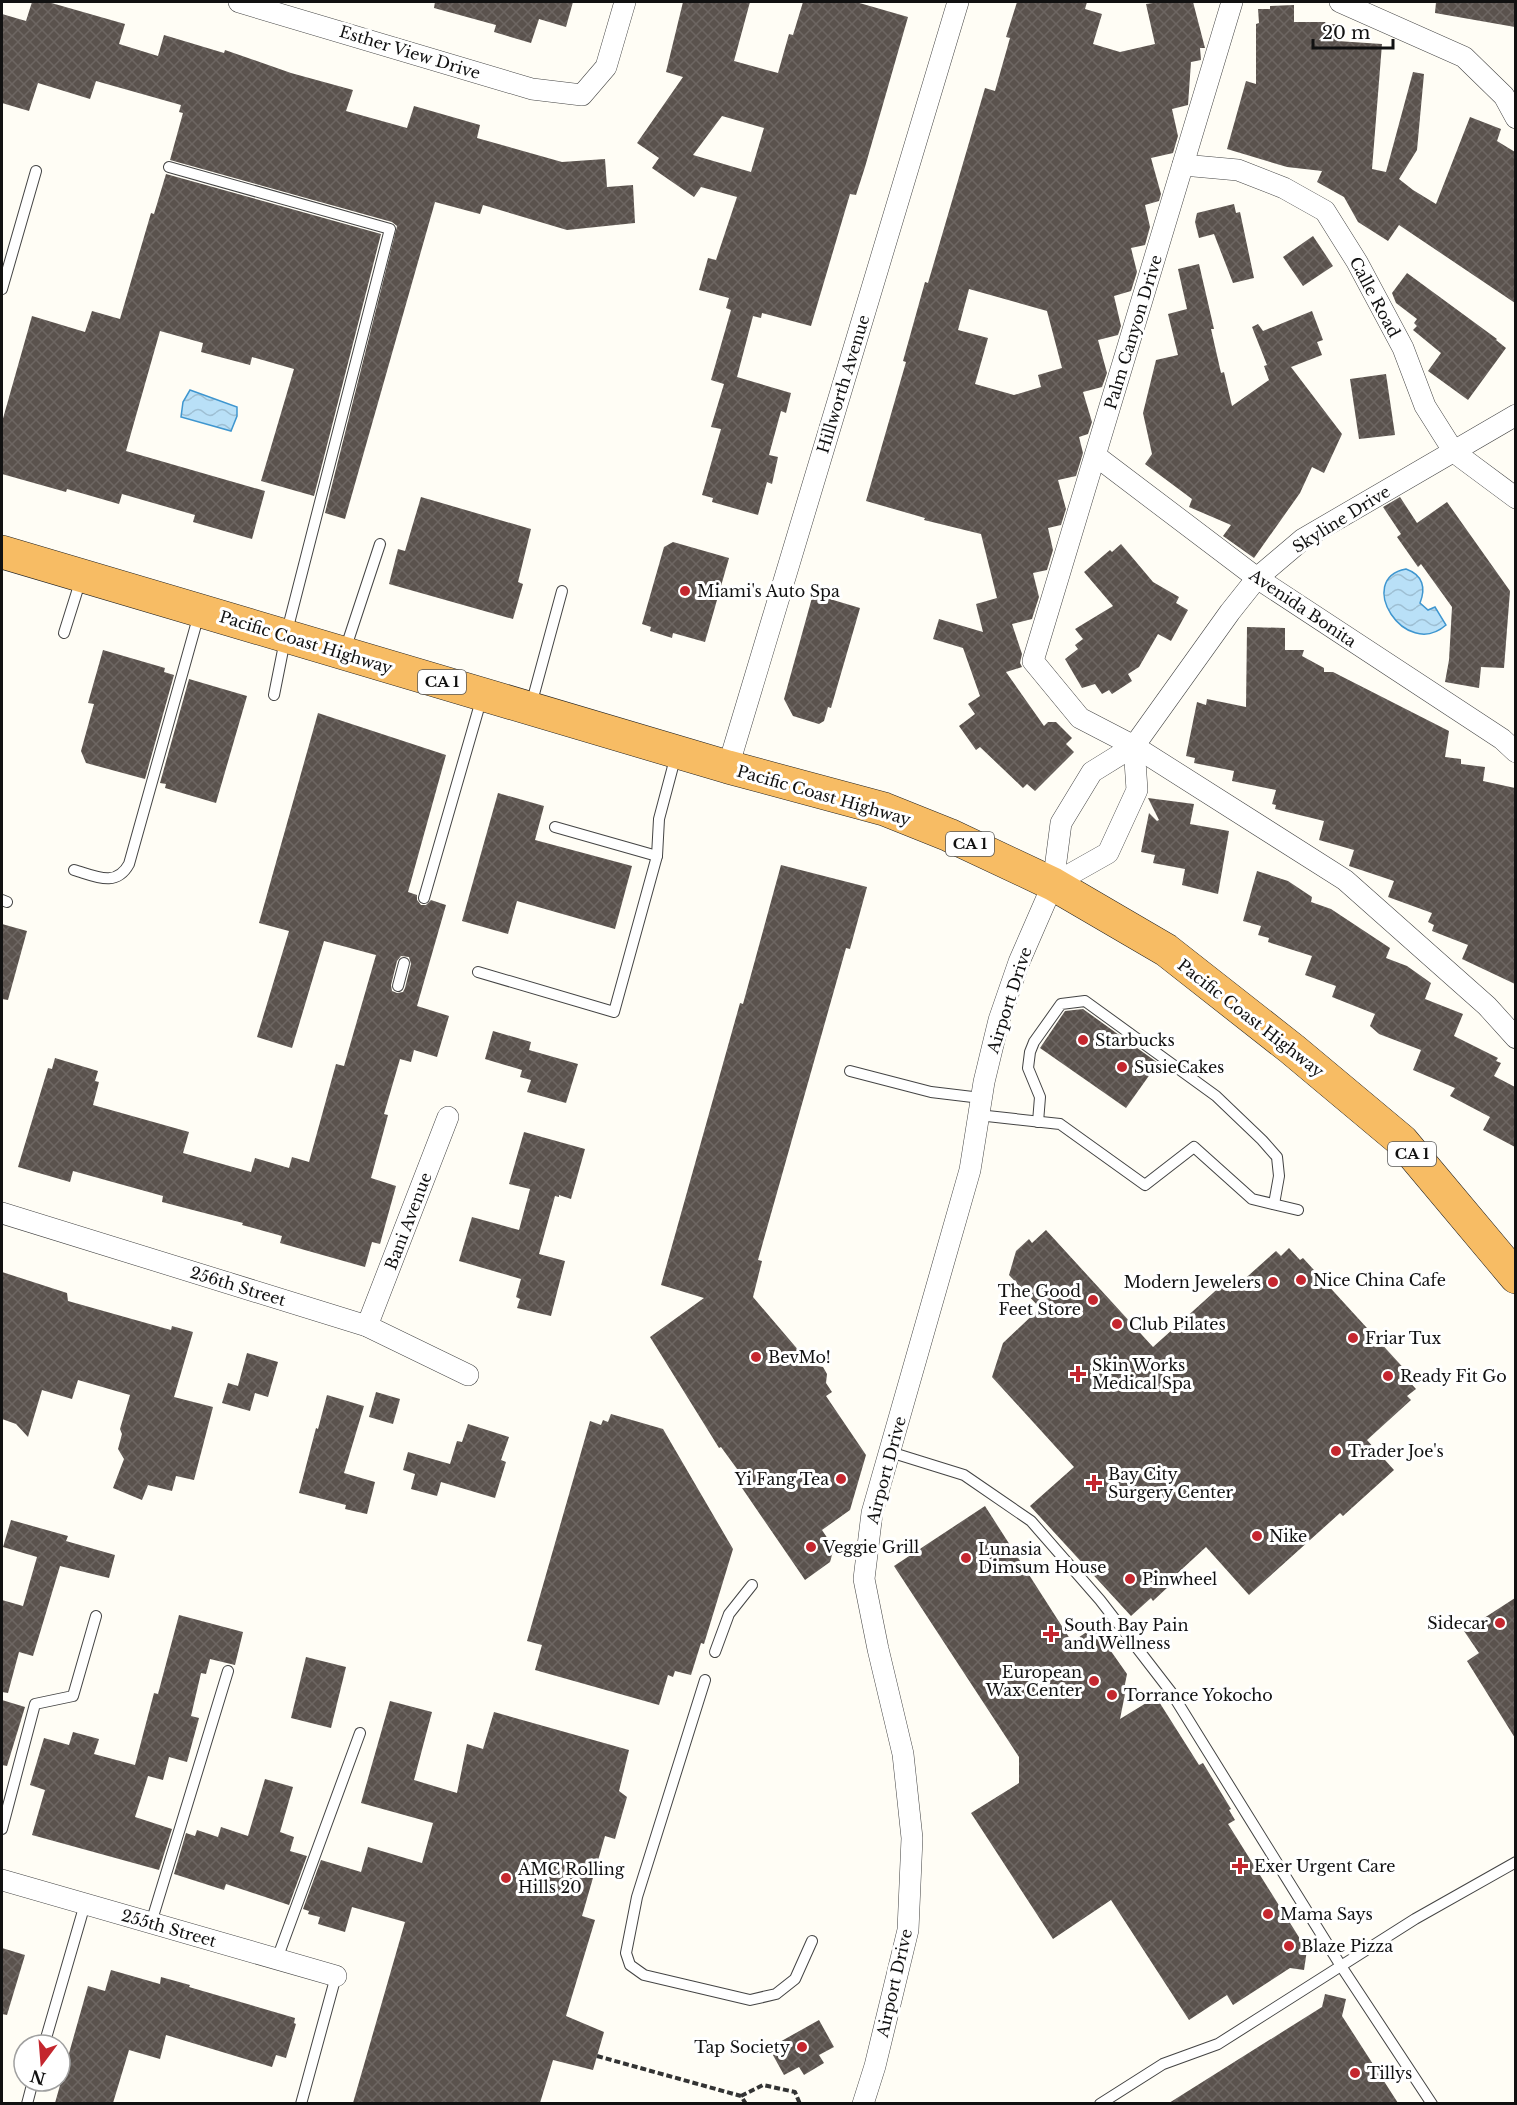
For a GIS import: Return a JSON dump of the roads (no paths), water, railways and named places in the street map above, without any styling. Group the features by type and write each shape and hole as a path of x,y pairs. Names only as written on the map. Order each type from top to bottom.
{"highway":[{"name":"Pacific Coast Highway","path":"2,552 728,767 884,809 949,834 1053,884 1166,950 1292,1049 1402,1141 1515,1277"}],"street":[{"name":"Esther View Drive","path":"239,2 532,89 582,95 606,67 626,2"},
{"name":"Hillworth Avenue","path":"728,767 958,2"},
{"name":"Palm Canyon Drive","path":"1134,746 1080,718 1033,661 1232,2"},
{"path":"1340,2 1464,57 1504,96 1515,118"},
{"name":"Calle Road","path":"1184,165 1238,170 1284,188 1325,211 1357,262 1403,348 1425,406 1454,452 1515,498"},
{"name":"Skyline Drive","path":"1053,884 1061,823 1092,772 1134,746 1257,578 1303,539 1515,415"},
{"name":"Avenida Bonita","path":"1096,456 1257,578 1502,739 1515,752"},
{"path":"1053,884 1108,853 1137,790 1134,746"},
{"path":"1134,746 1345,880 1486,1006 1515,1038"},
{"name":"Airport Drive","path":"863,2103 875,2066 908,1930 912,1838 903,1754 864,1579 872,1513 970,1170 980,1106 999,1020 1019,962 1053,884"},
{"name":"Bani Avenue","path":"367,1326 448,1117"},
{"name":"256th Street","path":"2,1213 367,1326 468,1375"},
{"name":"255th Street","path":"2,1880 336,1976"}],"lane":[{"path":"170,167 390,229 286,635 274,695"},
{"path":"2,289 36,171"},
{"path":"344,653 380,544"},
{"path":"64,633 82,576"},
{"path":"530,708 562,591"},
{"path":"74,870 104,878 114,878 124,874 129,864 200,611"},
{"path":"424,898 483,694"},
{"path":"477,972 615,1012 657,856 659,819 677,752"},
{"path":"555,827 657,856"},
{"path":"398,986 404,963"},
{"path":"1038,1122 1040,1097 1028,1068 1030,1052 1034,1042 1061,1004 1085,1001 1216,1096 1262,1140 1277,1157 1279,1176 1274,1204"},
{"path":"850,1071 1038,1122 1060,1124 1145,1185 1194,1147 1252,1199 1298,1210"},
{"path":"890,1452 964,1475 1030,1521 1100,1600 1171,1692 1341,1966 1432,2103"},
{"path":"715,1652 729,1614 752,1586"},
{"path":"2,1829 35,1704 73,1696 96,1616"},
{"path":"152,1923 228,1671"},
{"path":"705,1680 638,1897 626,1953 630,1965 644,1974 750,2000 776,1994 795,1979 812,1941"},
{"path":"277,1959 360,1733"},
{"path":"1100,2103 1163,2064 1218,2044 1415,1919 1515,1862"},
{"path":"47,2033 85,1904"},
{"path":"301,2103 336,1976"}],"water":[{"path":"190,390 237,407 237,416 231,431 181,417 183,402"},
{"path":"1406,569 1416,575 1422,583 1423,592 1420,603 1428,610 1435,607 1446,625 1430,633 1415,633 1402,626 1391,614 1385,601 1385,587 1391,576"}],"place":[{"name":"Miami's Auto Spa","path":"685,591"},
{"name":"Starbucks","path":"1083,1040"},
{"name":"SusieCakes","path":"1122,1067"},
{"name":"Nice China Cafe","path":"1301,1280"},
{"name":"Modern Jewelers","path":"1273,1282"},
{"name":"The Good Feet Store","path":"1093,1300"},
{"name":"Club Pilates","path":"1117,1324"},
{"name":"Friar Tux","path":"1353,1338"},
{"name":"BevMo!","path":"756,1357"},
{"name":"Skin Works Medical Spa","path":"1078,1374"},
{"name":"Ready Fit Go","path":"1388,1376"},
{"name":"Trader Joe's","path":"1336,1451"},
{"name":"Yi Fang Tea","path":"841,1479"},
{"name":"Bay City Surgery Center","path":"1094,1483"},
{"name":"Nike","path":"1257,1536"},
{"name":"Veggie Grill","path":"811,1547"},
{"name":"Lunasia Dimsum House","path":"966,1558"},
{"name":"Pinwheel","path":"1130,1579"},
{"name":"Sidecar","path":"1500,1623"},
{"name":"South Bay Pain and Wellness","path":"1051,1634"},
{"name":"European Wax Center","path":"1094,1681"},
{"name":"Torrance Yokocho","path":"1112,1695"},
{"name":"Exer Urgent Care","path":"1240,1866"},
{"name":"AMC Rolling Hills 20","path":"506,1878"},
{"name":"Mama Says","path":"1268,1914"},
{"name":"Blaze Pizza","path":"1289,1946"},
{"name":"Tap Society","path":"802,2047"},
{"name":"Tillys","path":"1355,2073"}]}
